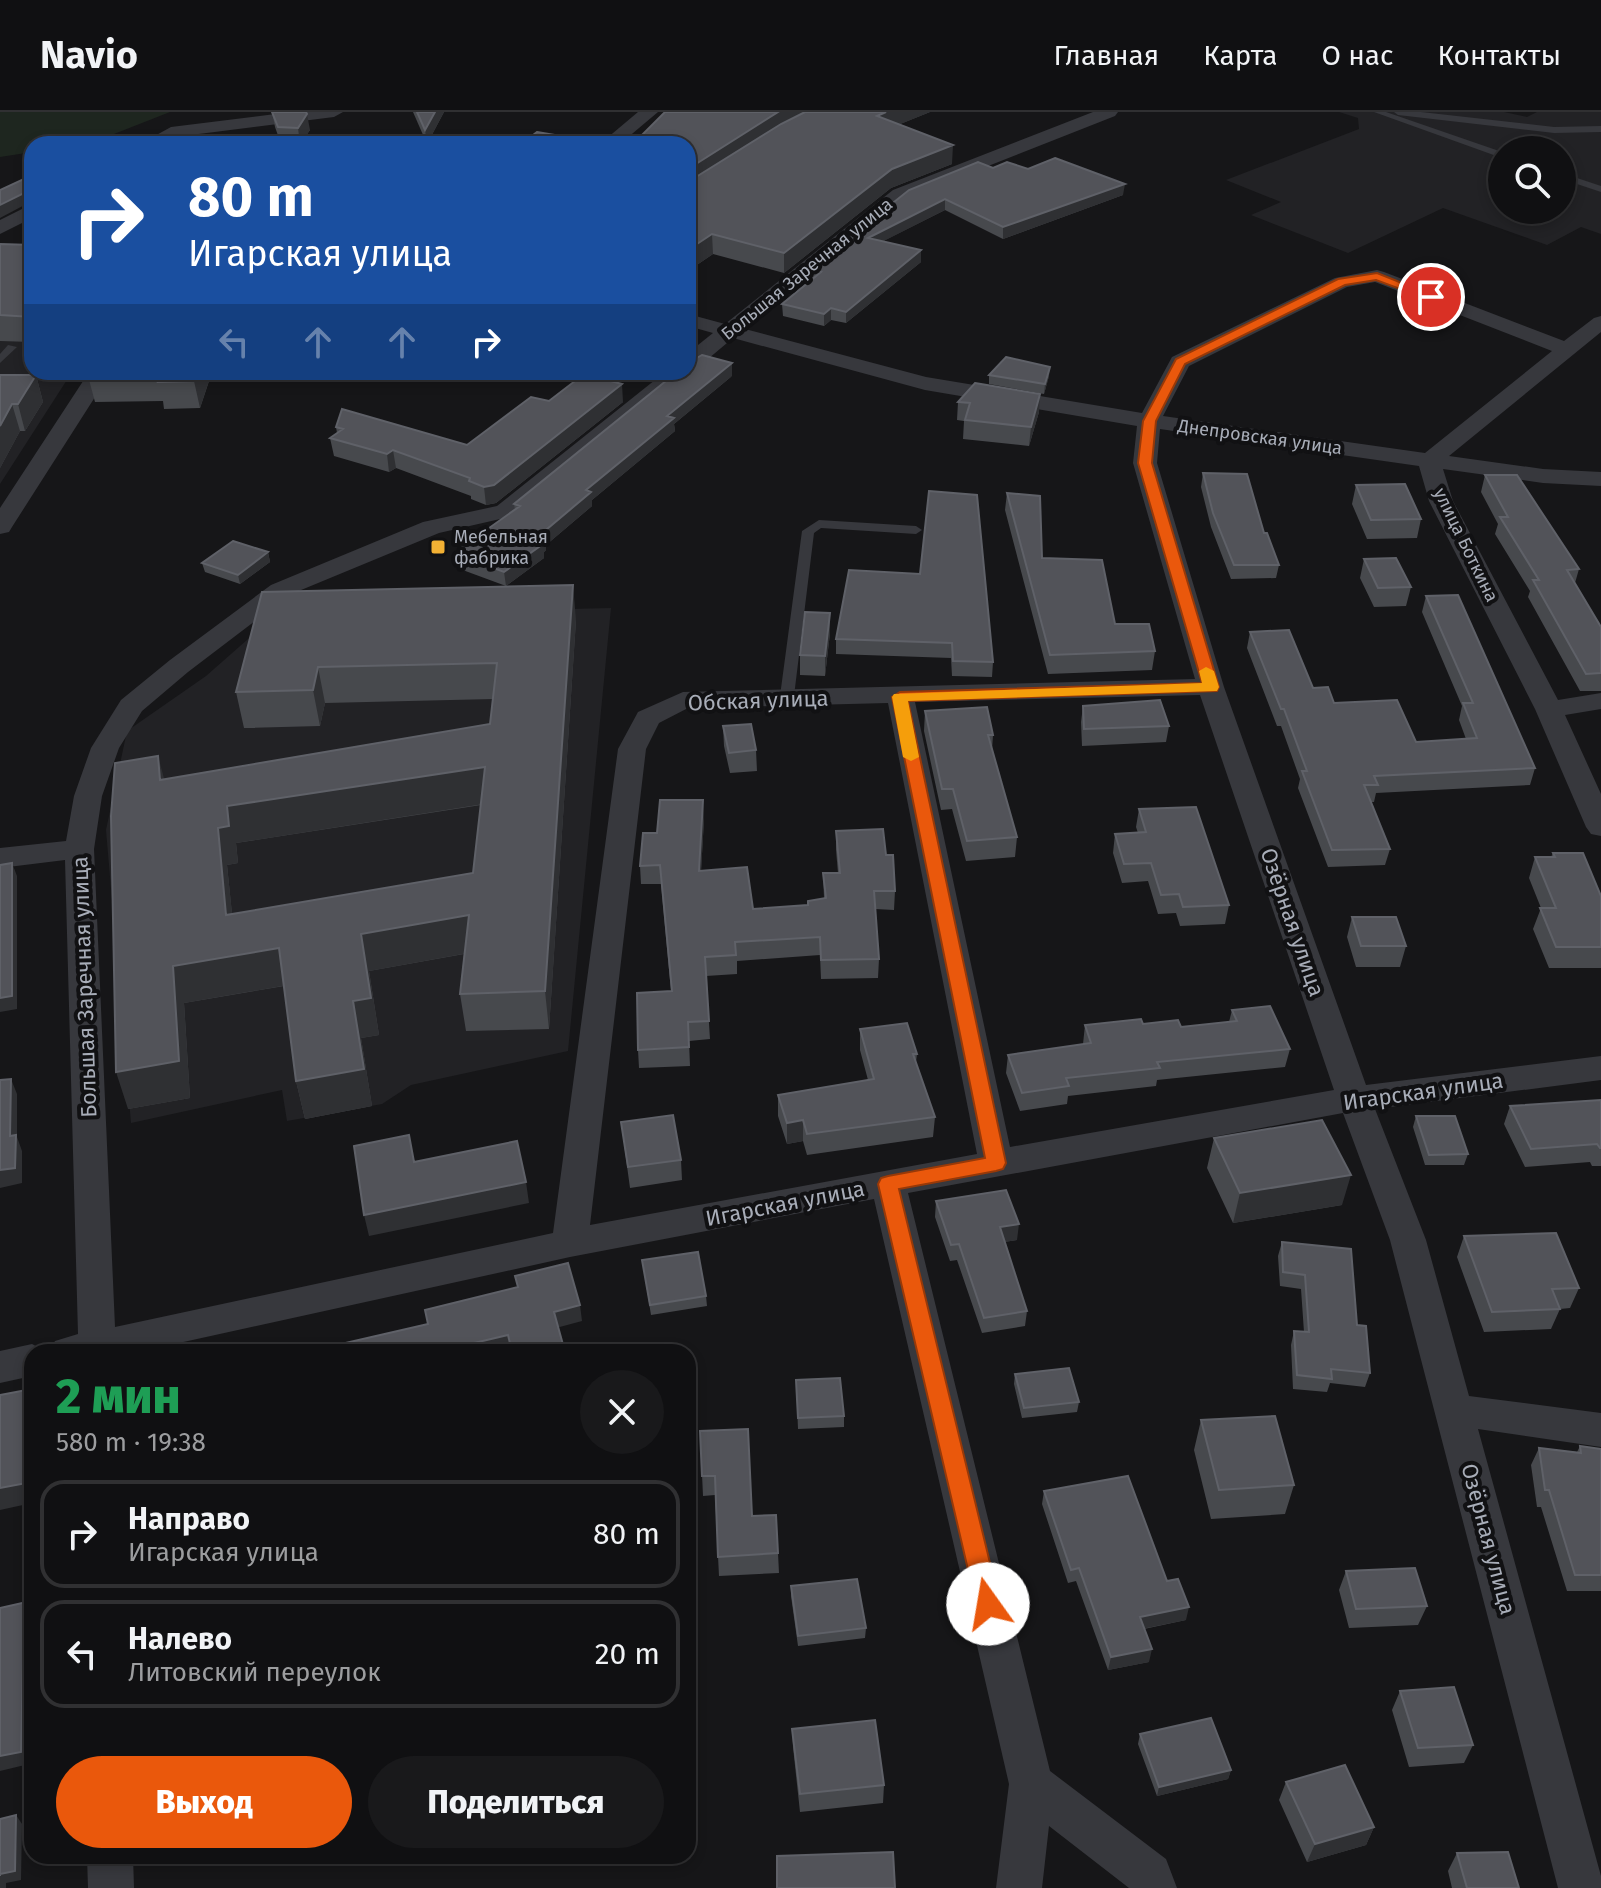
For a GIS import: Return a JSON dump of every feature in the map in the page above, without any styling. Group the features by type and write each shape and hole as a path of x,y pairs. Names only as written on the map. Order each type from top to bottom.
{"street":[{"path":"164,136 171,132 334,112"},
{"path":"619,136 649,112"},
{"name":"Большая Заречная улица","path":"696,358 900,194 1109,112"},
{"path":"246,136 254,122"},
{"path":"0,228 24,214"},
{"name":"Озёрная улица","path":"1566,349 1377,276 1342,282 1180,362 1149,421 1145,463 1211,687 1354,1099 1408,1240 1581,1888"},
{"name":"Днепровская улица","path":"696,322 925,383 1149,421 1429,461 1543,476 1601,479"},
{"name":"улица Боткина","path":"1601,322 1429,461 1441,501 1549,709 1601,827"},
{"path":"0,527 95,380"},
{"name":"Большая Заречная улица","path":"87,1344 79,849 88,796 105,748 131,706 280,590 432,527 505,511 668,380"},
{"name":"Обская улица","path":"570,1243 632,749 648,718 683,700 1211,687"},
{"path":"900,697 996,1163"},
{"path":"1549,709 1601,701"},
{"path":"0,858 79,849"},
{"name":"Игарская улица","path":"114,1344 570,1243 996,1163 1354,1099 1601,1068"},
{"path":"888,1184 1031,1784 1019,1888"},
{"path":"0,1367 24,1362"},
{"path":"1455,1410 1601,1430"},
{"path":"1031,1784 1150,1875 1154,1888"},
{"path":"110,1864 111,1888"}],"lane":[{"path":"1378,112 1488,150"},
{"path":"1398,112 1554,130 1601,129"},
{"path":"1576,181 1601,189"},
{"path":"0,360 12,347"},
{"path":"787,696 808,531 819,524 916,530"}],"shaded area":[{"path":"0,112 170,112 114,134 24,136 24,153 0,157"},
{"path":"1339,112 1504,112 1527,117 1537,112 1601,112 1601,234 1581,227 1547,245 1443,208 1348,253 1251,215 1281,202 1226,180 1359,129 1358,118"},
{"path":"0,289 24,290 24,380 67,380 0,484"},
{"path":"611,608 568,1051 411,1085 382,1104 287,1121 282,1090 131,1123 106,830 127,731 206,676 274,616"}],"building":[{"path":"272,112 307,114 298,128 278,127"},
{"path":"417,112 435,112 425,130"},
{"path":"665,112 778,112 696,164 696,136 641,136"},
{"path":"805,112 886,112 877,116 953,145 892,169 784,253 712,234 696,245 696,177"},
{"path":"537,132 561,136 532,136"},
{"path":"1055,158 1125,184 1003,227 945,199 868,238 921,250 846,312 831,308 824,314 782,304 821,272 810,269 909,190 978,162 993,168 1007,162 1028,169"},
{"path":"24,179 24,193 0,205 0,190"},
{"path":"0,244 24,245 24,316 0,315"},
{"path":"702,355 732,363 667,416 674,418 586,490 591,492 540,535 545,536 537,542 543,544 504,572 458,555 465,550 461,548 520,506 514,504 667,380 696,380 696,358"},
{"path":"1006,357 1050,367 1045,384 989,375"},
{"path":"0,375 24,375 24,380 33,380 18,404 12,404 0,426"},
{"path":"159,380 194,380 194,381"},
{"path":"576,380 607,380 622,384 494,485 484,487 469,481 470,478 393,450 387,454 330,438 343,429 336,427 342,409 467,445 531,397 549,401"},
{"path":"975,383 1040,394 1031,427 965,420 970,403 958,402"},
{"path":"1203,473 1247,474 1264,533 1267,533 1279,565 1234,565 1213,513"},
{"path":"1485,475 1517,475 1579,569 1567,570 1601,627 1601,673 1586,674 1533,580 1539,580 1500,517 1508,517"},
{"path":"1405,484 1421,519 1371,520 1356,485"},
{"path":"929,491 977,495 993,662 953,661 952,643 836,639 849,570 920,574"},
{"path":"1007,493 1040,496 1042,558 1102,560 1115,624 1149,624 1155,651 1050,655"},
{"path":"233,541 268,552 238,575 202,563"},
{"path":"1396,558 1411,587 1378,588 1364,559"},
{"path":"573,585 545,991 460,994 469,915 361,934 371,998 353,1001 364,1069 296,1081 279,948 173,966 179,1061 116,1072 111,816 115,763 158,756 160,780 490,724 497,663 318,667 313,690 236,692 262,592","holes":["485,767 473,873 226,915 218,828 229,826 227,806"]},
{"path":"1458,595 1535,768 1374,776 1378,785 1364,785 1390,849 1332,850 1302,771 1307,771 1284,709 1281,709 1250,632 1289,630 1313,688 1328,687 1334,703 1397,700 1416,742 1477,738 1463,703 1473,703 1426,596"},
{"path":"805,612 830,613 825,656 800,655"},
{"path":"1160,700 1169,726 1084,729 1083,706"},
{"path":"987,707 993,735 988,735 1017,837 967,841 953,789 942,789 925,711"},
{"path":"751,724 756,750 729,753 723,726"},
{"path":"660,800 703,800 699,871 747,867 753,909 808,905 808,901 826,898 823,873 840,873 836,831 883,829 886,855 893,855 895,891 874,891 879,959 821,960 820,937 735,942 736,955 705,957 709,1021 688,1022 689,1047 638,1050 637,993 672,991 660,865 640,866 643,833 657,833"},
{"path":"1196,807 1229,905 1183,907 1179,894 1161,895 1151,863 1124,864 1115,834 1146,832 1139,809"},
{"path":"1553,853 1583,853 1601,896 1601,947 1556,947 1540,908 1556,908 1535,857 1555,857"},
{"path":"12,863 12,996 0,998 0,865"},
{"path":"1352,917 1396,917 1406,946 1361,946"},
{"path":"1270,1006 1290,1049 1157,1062 1160,1068 1066,1078 1069,1086 1022,1093 1008,1055 1091,1043 1085,1025 1141,1019 1143,1024 1178,1020 1181,1027 1237,1021 1232,1010"},
{"path":"907,1023 917,1054 913,1054 935,1117 807,1134 803,1120 787,1123 778,1095 874,1079 860,1029"},
{"path":"11,1079 10,1136 16,1135 15,1168 0,1170 0,1080"},
{"path":"1601,1100 1601,1148 1597,1144 1531,1149 1510,1106"},
{"path":"673,1115 681,1160 628,1167 621,1122"},
{"path":"1416,1116 1455,1116 1468,1154 1429,1155"},
{"path":"1322,1120 1351,1175 1240,1193 1214,1138"},
{"path":"409,1135 414,1162 517,1141 526,1182 364,1215 354,1146"},
{"path":"1006,1190 1019,1224 1000,1227 1027,1311 984,1318 959,1244 951,1245 936,1201"},
{"path":"1556,1233 1579,1288 1552,1289 1560,1309 1492,1312 1464,1236"},
{"path":"1282,1242 1351,1249 1357,1325 1366,1326 1370,1373 1331,1369 1332,1379 1297,1375 1294,1331 1309,1332 1305,1275 1283,1272"},
{"path":"698,1252 706,1296 650,1305 642,1260"},
{"path":"568,1263 580,1305 554,1312 563,1344 510,1344 508,1335 470,1344 341,1344 428,1324 425,1310 518,1287 515,1276"},
{"path":"1069,1368 1079,1402 1024,1408 1015,1374"},
{"path":"840,1378 844,1416 798,1418 796,1380"},
{"path":"24,1390 24,1484 0,1488 0,1395"},
{"path":"1275,1416 1294,1485 1219,1490 1201,1420"},
{"path":"748,1429 752,1516 776,1515 778,1553 718,1557 715,1476 702,1476 700,1431"},
{"path":"1580,1446 1601,1449 1601,1575 1575,1575 1549,1490 1545,1490 1539,1448 1581,1453"},
{"path":"1128,1476 1167,1581 1178,1579 1189,1607 1140,1617 1152,1649 1111,1657 1079,1568 1071,1570 1044,1491"},
{"path":"1415,1568 1427,1606 1356,1609 1346,1571"},
{"path":"857,1579 866,1628 798,1636 791,1586"},
{"path":"24,1603 21,1752 0,1756 0,1608"},
{"path":"1454,1687 1473,1745 1418,1748 1400,1691"},
{"path":"1211,1718 1231,1770 1159,1787 1140,1734"},
{"path":"875,1720 884,1785 800,1794 792,1729"},
{"path":"1345,1765 1374,1827 1315,1844 1286,1782"},
{"path":"16,1815 15,1871 0,1874 0,1819"},
{"path":"893,1852 895,1888 777,1888 777,1856"},
{"path":"1508,1852 1519,1888 1467,1888 1457,1853"}],"slow traffic":[{"path":"911,757 900,697 1211,687 1206,671"}],"place":[{"name":"Мебельная фабрика","path":"438,547"}],"route":[{"path":"988,1604 888,1184 996,1163 900,697 1211,687 1145,463 1149,421 1180,362 1342,282 1377,276 1431,297"}]}
